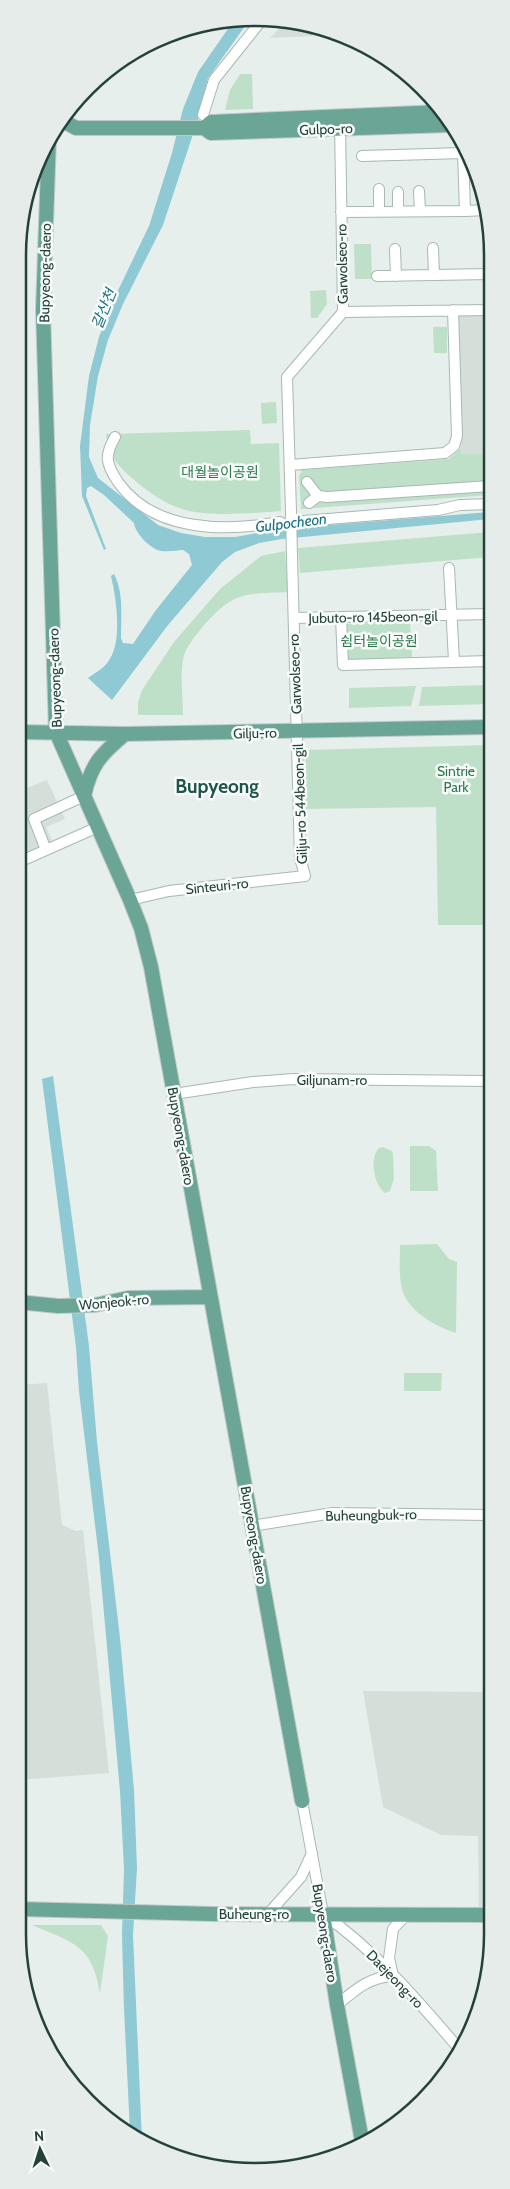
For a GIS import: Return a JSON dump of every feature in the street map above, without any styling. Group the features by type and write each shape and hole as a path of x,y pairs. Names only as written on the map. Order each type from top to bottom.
{"main road":[{"name":"Gulpo-ro","path":"340,123 434,113"},
{"name":"Gulpo-ro","path":"68,124 76,128 150,128 203,121 443,125"},
{"name":"Bupyeong-daero","path":"48,158 43,310 56,732 130,900 141,928 150,960 302,1801"},
{"name":"Gilju-ro","path":"26,732 125,734 484,727"},
{"path":"84,796 90,772 95,763 105,750 125,734"},
{"name":"Wonjeok-ro","path":"26,1303 58,1306 95,1305 128,1298 210,1297"},
{"name":"Buheung-ro","path":"26,1909 159,1913 484,1915"},
{"name":"Bupyeong-daero","path":"323,1914 337,2006 361,2136"}],"street":[{"path":"203,121 214,80 257,26"},
{"name":"Garwolseo-ro","path":"297,732 287,378 343,312 340,123"},
{"path":"362,156 460,153"},
{"path":"465,210 466,166"},
{"path":"379,189 379,212"},
{"path":"419,191 420,211"},
{"path":"398,192 398,212"},
{"path":"341,212 479,210"},
{"path":"433,248 434,275"},
{"path":"396,249 396,276"},
{"path":"377,276 484,274"},
{"path":"290,465 445,453 450,450 457,436 453,310"},
{"path":"343,312 484,310"},
{"path":"115,437 107,450 109,468 123,488 154,513 173,522 206,526 261,526 280,522"},
{"path":"307,482 318,496"},
{"path":"309,503 318,496 344,497 484,486"},
{"path":"303,521 438,510 460,505 484,504"},
{"name":"Jubuto-ro 145beon-gil","path":"449,568 454,661"},
{"name":"Jubuto-ro 145beon-gil","path":"294,618 484,614"},
{"path":"341,617 343,664 484,661"},
{"name":"Gilju-ro 544beon-gil","path":"297,732 300,858 305,876"},
{"path":"46,850 34,820 84,796"},
{"path":"26,859 98,827"},
{"name":"Sinteuri-ro","path":"130,900 169,891 305,876"},
{"name":"Giljunam-ro","path":"174,1094 252,1082 293,1080 484,1081"},
{"name":"Buheungbuk-ro","path":"252,1526 333,1513 484,1515"},
{"name":"Bupyeong-daero","path":"302,1801 323,1914"},
{"path":"268,1914 301,1877 312,1853"},
{"name":"Daejeong-ro","path":"323,1914 350,1932 455,2044"},
{"path":"337,2006 363,1983 383,1976 393,1976 388,1958 393,1929 407,1914"}],"shaded area":[{"path":"280,28 312,34 312,36 270,38"},
{"path":"458,315 484,315 484,453 461,454"},
{"path":"47,780 65,819 46,827 53,843 26,856 26,788"},
{"path":"47,1383 62,1525 76,1531 83,1530 109,1773 26,1779 26,1384"},
{"path":"363,1691 484,1692 484,1915 479,1915 478,1836 441,1835 383,1807"}],"green space":[{"path":"240,74 252,74 253,109 225,110 230,90"},
{"path":"354,244 371,244 372,279 355,279"},
{"path":"326,290 327,304 317,318 311,318 310,291"},
{"path":"433,327 447,327 447,353 434,353"},
{"path":"276,402 277,423 262,424 261,403"},
{"name":"대월놀이공원","path":"250,430 251,444 279,443 281,511 233,514 207,513 185,510 171,504 144,488 122,468 111,454 106,434"},
{"path":"461,448 461,454 484,453 484,495 301,509 299,476 302,470 449,459"},
{"path":"484,532 484,558 300,573 298,548"},
{"path":"285,551 288,592 259,593 230,602 211,618 190,644 184,656 182,667 183,715 138,715 138,702 142,690 174,642 220,589 261,556"},
{"name":"쉼터놀이공원","path":"410,621 412,657 348,660 347,624"},
{"path":"484,685 484,704 419,706 422,687"},
{"path":"416,686 411,706 349,708 349,688"},
{"name":"Sintrie Park","path":"484,745 484,925 438,925 436,807 306,809 305,750"},
{"path":"410,1146 429,1146 436,1151 438,1191 410,1191"},
{"path":"383,1147 392,1151 394,1178 390,1191 385,1193 378,1184 374,1172 374,1158 379,1148"},
{"path":"437,1244 449,1259 457,1262 456,1333 441,1327 419,1314 408,1302 402,1289 400,1245"},
{"path":"404,1373 442,1373 441,1391 404,1391"},
{"path":"32,1925 101,1925 108,1936 100,1993 92,1964 78,1947 59,1936"}],"water":[{"path":"245,27 208,78 201,110 163,225 123,304 108,340 98,376 90,425 89,457 98,478 158,525 181,533 205,537 235,537 280,529 484,512 484,520 282,539 259,543 235,552 222,562 168,625 112,700 88,678 107,664 114,649 117,617 111,576 114,574 119,589 121,638 123,643 133,644 156,610 192,565 189,554 183,550 162,551 153,548 137,531 134,523 104,495 91,486 87,488 86,496 106,549 104,550 82,496 80,446 89,376 99,337 112,303 149,226 172,153 183,109 198,72 229,28"},
{"path":"53,1076 89,1346 97,1442 120,1638 134,1790 137,1868 133,1935 142,2132 130,2125 124,2009 122,1935 124,1869 120,1791 99,1558 79,1391 76,1347 42,1079"}],"district":[{"name":"Bupyeong","path":"217,786"}],"water label":[{"name":"갈산천","path":"104,309"},
{"name":"Gulpocheon","path":"291,523"}]}
